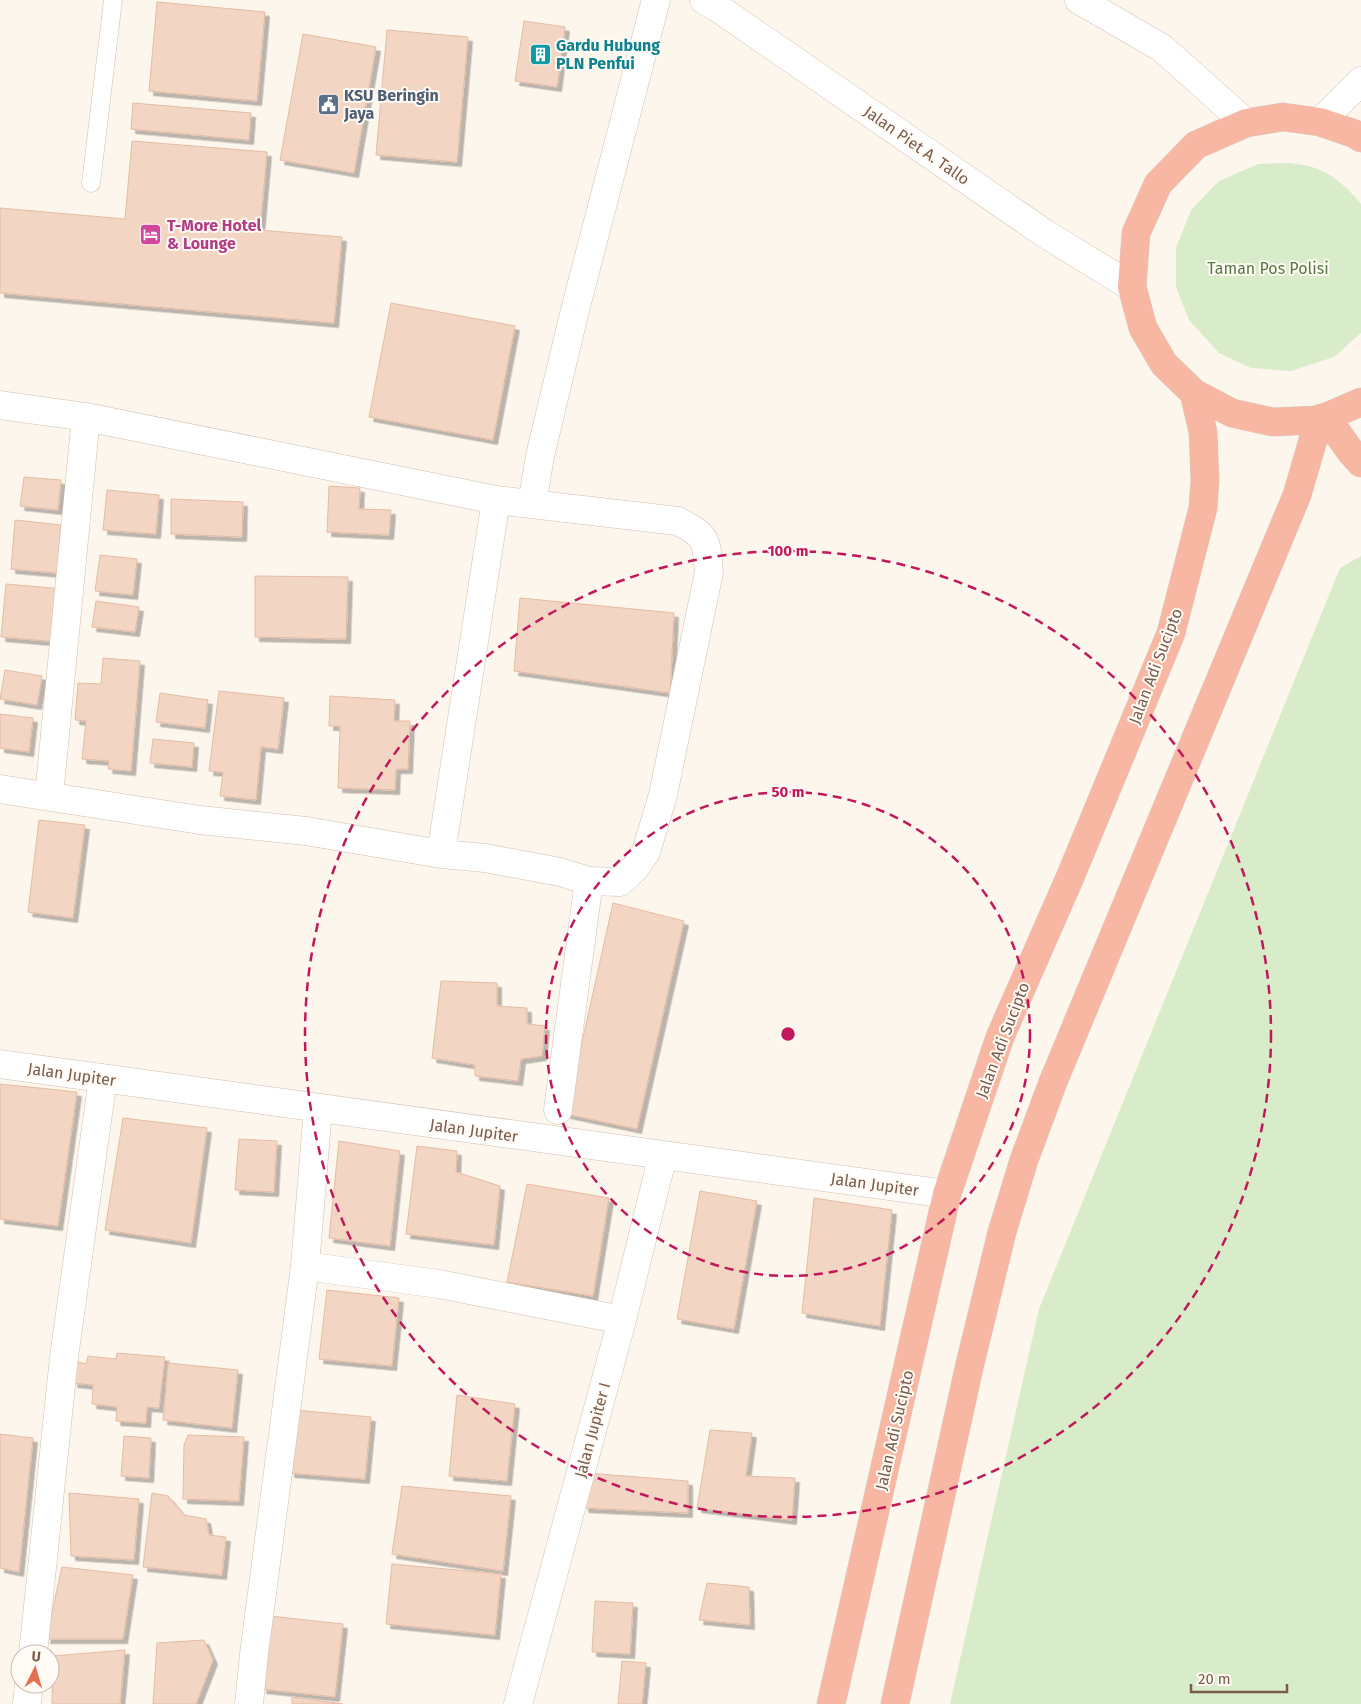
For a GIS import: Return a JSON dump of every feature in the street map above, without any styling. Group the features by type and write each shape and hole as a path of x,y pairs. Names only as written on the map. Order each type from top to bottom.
{"highway":[{"path":"1361,138 1355,134 1320,122 1283,117 1246,123 1196,145 1158,184 1136,233 1132,286 1143,328 1164,364 1194,393 1232,413 1273,422 1321,418 1361,402"},
{"name":"Jalan Adi Sucipto","path":"831,1704 947,1194 1000,1037 1071,875 1171,633 1204,508 1203,432 1194,393"},
{"path":"1321,418 1361,463"},
{"path":"894,1704 969,1368 1002,1232 1024,1160 1057,1072 1297,495 1321,418"}],"street":[{"path":"532,504 540,456 573,319 656,0"},
{"name":"Jalan Piet A. Tallo","path":"704,0 1044,233 1132,286"},
{"path":"1079,0 1162,48 1246,123"},
{"path":"1320,122 1361,81"},
{"path":"0,405 86,417 496,500 678,521 698,531 706,544 709,572 663,795 646,852 635,868 620,882 589,881 560,872 494,859 441,854 306,831 200,820 0,789"},
{"path":"49,796 86,417"},
{"path":"441,854 496,500"},
{"path":"558,1110 589,881"},
{"name":"Jalan Jupiter","path":"0,1064 947,1194"},
{"path":"34,1644 64,1357 103,1078"},
{"path":"249,1704 305,1266 318,1108"},
{"name":"Jalan Jupiter I","path":"518,1704 622,1320 663,1155"},
{"path":"305,1266 439,1284 622,1320"}],"lane":[{"path":"91,183 113,0"}],"green space":[{"name":"Taman Pos Polisi","path":"1292,163 1325,172 1348,189 1361,204 1361,333 1334,357 1291,371 1251,368 1219,353 1189,320 1176,287 1176,248 1191,210 1219,181 1258,164"},
{"path":"1361,556 1361,1704 950,1704 1039,1309 1340,568"}],"building":[{"path":"157,2 265,12 257,101 149,91"},
{"name":"Gardu Hubung PLN Penfui","path":"524,21 565,27 557,87 515,81"},
{"path":"387,30 468,37 457,162 376,155"},
{"name":"KSU Beringin Jaya","path":"303,34 376,47 354,173 280,160"},
{"path":"133,103 251,113 249,140 131,129"},
{"name":"T-More Hotel & Lounge","path":"132,141 267,152 260,230 342,237 334,323 0,293 0,208 125,219"},
{"path":"391,303 515,326 493,440 369,417"},
{"path":"24,477 61,480 58,510 20,506"},
{"path":"329,486 360,488 359,509 391,510 389,535 327,532"},
{"path":"107,490 159,495 156,534 103,530"},
{"path":"171,499 243,502 242,537 171,534"},
{"path":"15,520 61,525 57,573 11,569"},
{"path":"100,555 137,559 133,595 95,591"},
{"path":"255,576 348,577 346,639 255,637"},
{"path":"6,584 63,589 58,642 1,637"},
{"path":"520,598 674,613 670,693 514,671"},
{"path":"96,601 139,607 135,632 92,627"},
{"path":"103,658 140,661 131,771 108,769 109,761 82,759 86,721 75,720 78,683 101,684"},
{"path":"5,670 42,676 37,705 0,699"},
{"path":"219,691 284,698 278,749 261,747 256,800 220,796 223,772 209,771"},
{"path":"160,693 208,700 205,728 156,722"},
{"path":"330,696 395,700 394,721 410,721 408,769 396,769 395,790 338,788 340,726 329,726"},
{"path":"0,714 33,718 29,752 0,748"},
{"path":"153,739 194,743 192,767 150,763"},
{"path":"39,820 85,825 73,918 28,912"},
{"path":"613,903 684,921 637,1129 566,1114"},
{"path":"441,981 497,983 497,1006 527,1008 527,1024 545,1026 542,1056 521,1059 518,1081 475,1076 475,1065 432,1058"},
{"path":"0,1084 77,1092 58,1226 0,1219"},
{"path":"123,1118 207,1128 191,1243 105,1230"},
{"path":"239,1139 277,1141 274,1192 235,1190"},
{"path":"339,1141 400,1151 390,1246 329,1238"},
{"path":"417,1146 457,1151 456,1172 500,1186 494,1245 406,1234"},
{"path":"527,1184 609,1198 593,1296 507,1282"},
{"path":"700,1191 757,1201 734,1329 677,1319"},
{"path":"814,1198 892,1210 880,1326 802,1313"},
{"path":"327,1290 399,1298 392,1366 319,1359"},
{"path":"117,1353 165,1357 159,1408 147,1407 146,1423 116,1421 117,1407 92,1404 93,1385 73,1383 75,1361 86,1364 88,1356 116,1359"},
{"path":"168,1363 238,1370 232,1428 163,1420"},
{"path":"457,1395 515,1404 507,1481 449,1476"},
{"path":"295,1410 371,1417 365,1479 290,1473"},
{"path":"710,1430 752,1433 746,1476 795,1478 792,1520 697,1508"},
{"path":"0,1434 33,1438 19,1572 0,1568"},
{"path":"188,1435 244,1437 239,1501 183,1499 184,1445"},
{"path":"124,1436 151,1438 149,1478 121,1476"},
{"path":"587,1473 688,1481 688,1513 584,1508"},
{"path":"402,1486 511,1496 503,1571 392,1554"},
{"path":"69,1493 139,1499 134,1560 71,1556"},
{"path":"152,1493 168,1496 184,1515 206,1519 209,1535 226,1537 222,1575 143,1567"},
{"path":"392,1564 501,1574 495,1635 386,1624"},
{"path":"62,1567 133,1575 123,1639 46,1639"},
{"path":"707,1583 749,1587 750,1625 699,1620"},
{"path":"595,1601 633,1603 630,1654 592,1652"},
{"path":"270,1616 343,1624 335,1697 262,1689"},
{"path":"204,1640 213,1660 196,1704 153,1704 157,1643"},
{"path":"125,1650 120,1704 52,1704 52,1694 60,1694 60,1655"},
{"path":"622,1661 646,1663 642,1704 618,1704"},
{"path":"292,1697 343,1704 292,1704"}],"place":[{"name":"Gardu Hubung PLN Penfui","path":"540,54"},
{"name":"KSU Beringin Jaya","path":"328,104"},
{"name":"T-More Hotel & Lounge","path":"151,234"}]}
